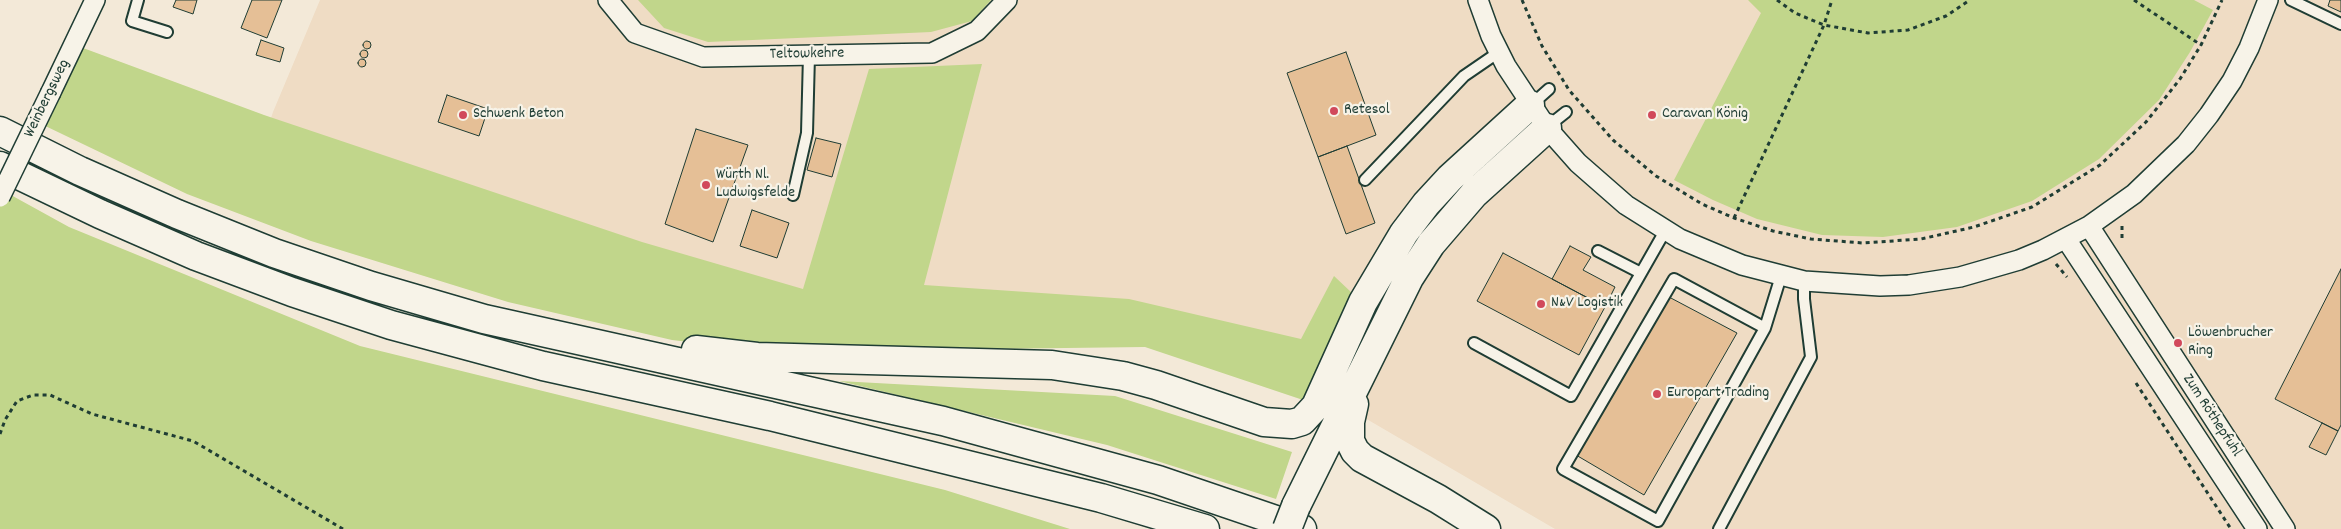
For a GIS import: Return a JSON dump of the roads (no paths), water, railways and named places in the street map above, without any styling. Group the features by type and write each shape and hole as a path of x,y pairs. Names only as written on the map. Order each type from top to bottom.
{"highway":[{"path":"0,131 128,194 258,247 371,286 484,319 943,421 1158,480 1295,521 1310,470 1349,369 1363,302 1404,233 1426,204 1450,178 1539,97"},
{"path":"484,319 757,358 1013,363 1088,370 1156,385 1246,416 1280,425 1297,422 1310,415 1319,401 1349,369 1431,244 1474,194 1556,120"},
{"path":"0,166 100,214 196,256 292,292 391,325 551,368 770,416 1101,498 1205,529"},
{"path":"1349,369 1350,432 1355,451 1372,464 1438,499 1486,529"}],"street":[{"name":"Weinbergsweg","path":"0,197 95,0"},
{"name":"Teltowkehre","path":"608,0 635,33 703,57 932,53 977,31 1007,0"},
{"path":"1478,0 1499,52 1539,97 1596,181 1626,205 1665,231 1723,258 1804,281 1880,286 1935,282 1997,267 2043,250 2071,246 2094,234 2157,174 2186,144 2210,115 2232,81 2249,48 2268,0"},
{"name":"Zum Röthepfuhl","path":"2094,234 2285,529"},
{"name":"Zum Röthepfuhl","path":"2071,246 2257,529"}],"lane":[{"path":"138,0 132,21 167,32"},
{"path":"2291,0 2341,24"},
{"path":"1365,180 1464,76 1499,52"},
{"path":"793,195 807,133 809,55"},
{"path":"1474,343 1571,396 1665,231"},
{"path":"1598,251 1641,273"},
{"path":"1765,328 1674,279 1563,469 1658,520 1765,328 1781,276"},
{"path":"1719,529 1811,357 1804,300 1804,281"}],"place":[{"name":"Retesol","path":"1334,111"},
{"name":"Schwenk Beton","path":"463,115"},
{"name":"Caravan König","path":"1652,115"},
{"name":"Würth Nl. Ludwigsfelde","path":"706,185"},
{"name":"N&V Logistik","path":"1541,304"},
{"name":"Löwenbrucher Ring","path":"2178,343"},
{"name":"Europart Trading","path":"1657,394"}]}
